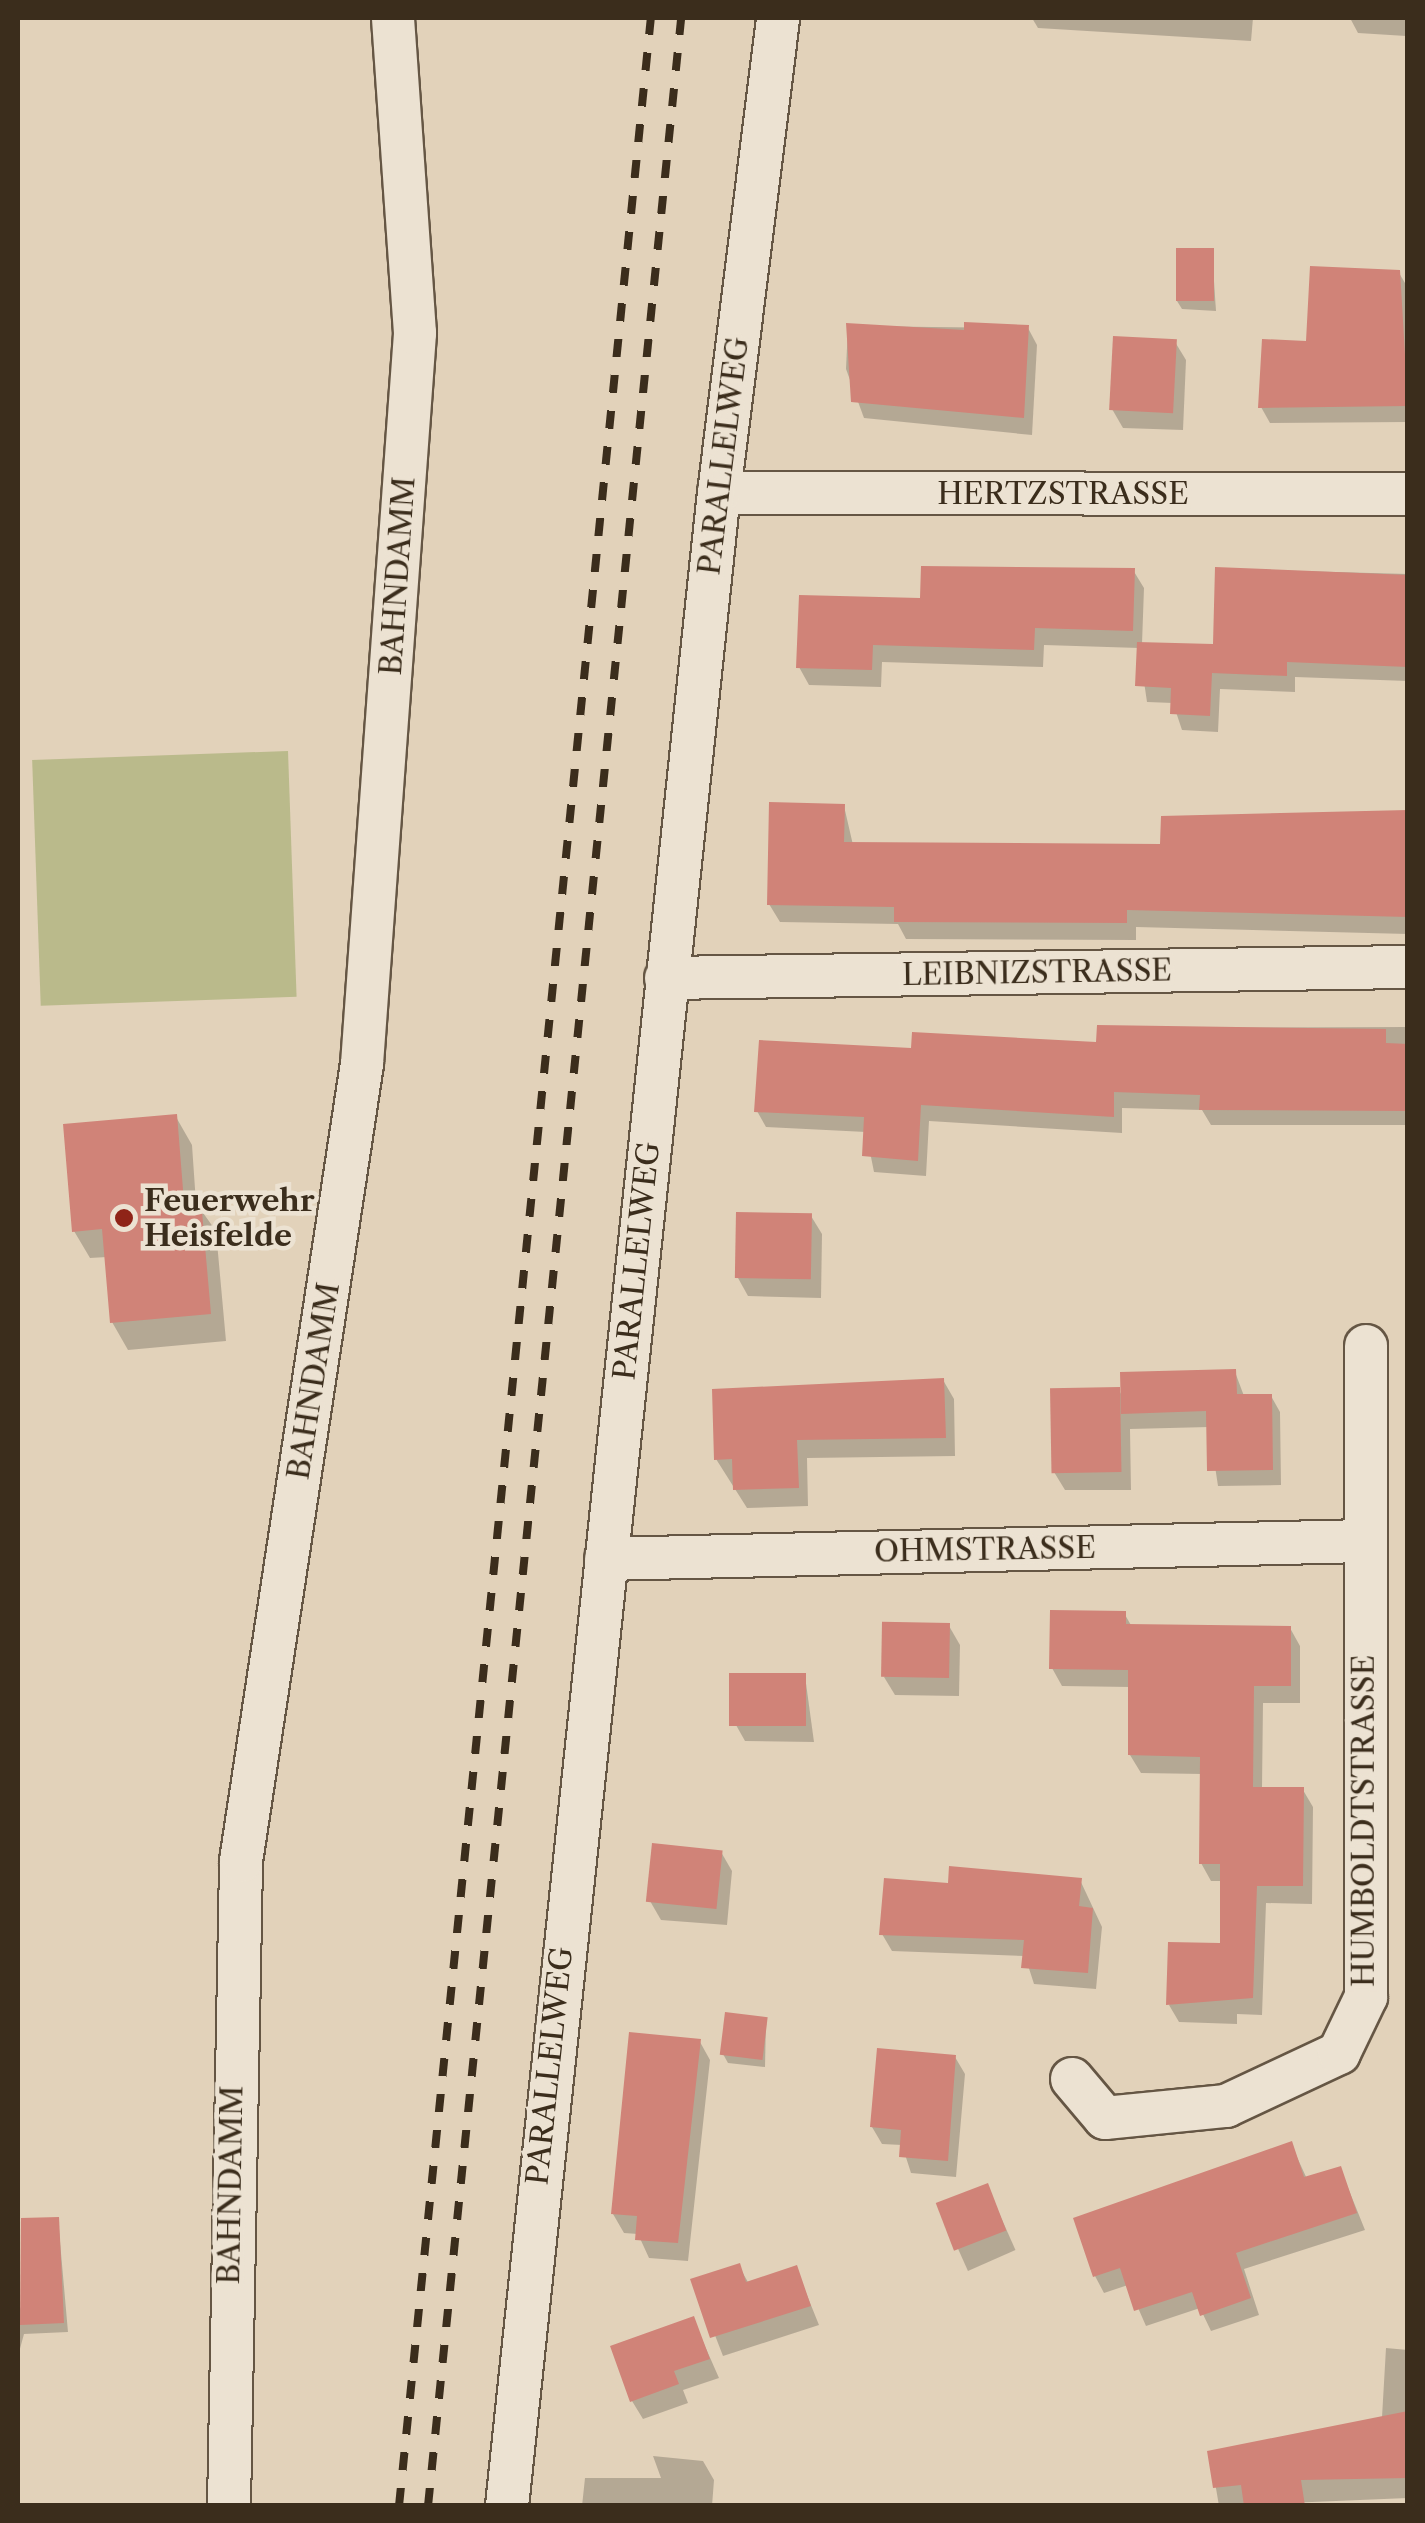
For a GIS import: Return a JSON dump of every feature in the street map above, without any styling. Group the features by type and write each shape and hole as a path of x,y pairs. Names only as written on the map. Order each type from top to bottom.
{"street":[{"name":"BAHNDAMM","path":"229,2506 240,1861 362,1064 414,353 393,18"},
{"name":"PARALLELWEG","path":"507,2506 666,978 719,493 778,18"},
{"name":"HERTZSTRASSE","path":"719,493 1408,494"},
{"name":"LEIBNIZSTRASSE","path":"666,978 1408,967"},
{"name":"HUMBOLDTSTRASSE","path":"1072,2078 1106,2118 1226,2106 1339,2053 1366,1997 1366,1346"},
{"name":"OHMSTRASSE","path":"606,1558 1364,1541"}],"green space":[{"path":"288,751 297,997 41,1006 32,760"}],"building":[{"path":"1176,248 1214,248 1214,301 1176,301"},
{"path":"1310,266 1400,270 1408,406 1258,408 1262,339 1306,341"},
{"path":"964,322 1029,325 1024,418 851,402 846,323 964,330"},
{"path":"1113,336 1177,339 1173,413 1109,410"},
{"path":"921,566 1135,568 1133,631 1035,628 1034,650 873,645 872,670 796,668 799,595 920,598"},
{"path":"1215,567 1408,575 1408,667 1287,662 1287,676 1212,673 1210,716 1170,714 1171,688 1135,686 1137,642 1213,644"},
{"path":"769,802 845,804 844,842 1160,844 1161,816 1408,810 1408,917 1127,910 1127,923 894,922 894,907 767,905"},
{"path":"1097,1025 1386,1029 1386,1043 1408,1044 1408,1111 1199,1110 1200,1095 1114,1092 1114,1117 921,1105 918,1161 862,1156 864,1117 754,1112 759,1040 911,1048 912,1032 1096,1042"},
{"path":"177,1114 184,1202 201,1200 211,1314 110,1323 102,1229 72,1232 63,1124"},
{"path":"736,1212 812,1213 811,1279 735,1278"},
{"path":"1236,1369 1237,1394 1272,1394 1273,1470 1207,1471 1206,1411 1121,1414 1120,1372"},
{"path":"944,1378 946,1438 797,1440 799,1488 733,1490 732,1459 714,1460 712,1389"},
{"path":"1120,1387 1121,1472 1051,1473 1050,1388"},
{"path":"1050,1610 1126,1611 1126,1624 1291,1626 1291,1686 1254,1686 1253,1787 1304,1787 1303,1886 1257,1886 1253,1998 1166,2005 1168,1942 1220,1943 1220,1864 1199,1864 1200,1757 1128,1755 1128,1670 1049,1669"},
{"path":"882,1622 950,1623 949,1678 881,1677"},
{"path":"729,1673 806,1673 806,1726 729,1726"},
{"path":"652,1843 723,1850 716,1909 646,1902"},
{"path":"949,1866 1082,1878 1079,1906 1093,1908 1088,1973 1021,1968 1024,1940 879,1935 884,1878 948,1883"},
{"path":"725,2012 768,2017 762,2060 720,2055"},
{"path":"629,2032 701,2039 678,2243 635,2240 637,2216 611,2214"},
{"path":"877,2048 956,2055 948,2161 899,2157 901,2130 870,2127"},
{"path":"1292,2141 1304,2177 1341,2166 1357,2213 1236,2253 1251,2298 1200,2316 1192,2292 1134,2311 1120,2268 1093,2277 1073,2218"},
{"path":"988,2183 1006,2231 954,2251 936,2203"},
{"path":"59,2217 64,2323 20,2325 21,2218"},
{"path":"740,2263 746,2282 797,2265 811,2306 710,2338 690,2279"},
{"path":"694,2316 710,2359 674,2371 679,2384 630,2402 610,2346"},
{"path":"1408,2411 1408,2478 1301,2480 1305,2506 1244,2506 1241,2485 1213,2488 1207,2451"}],"railway":[{"path":"399,2506 651,18"},
{"path":"428,2506 681,18"}],"place":[{"name":"Feuerwehr Heisfelde","path":"124,1218"}]}
